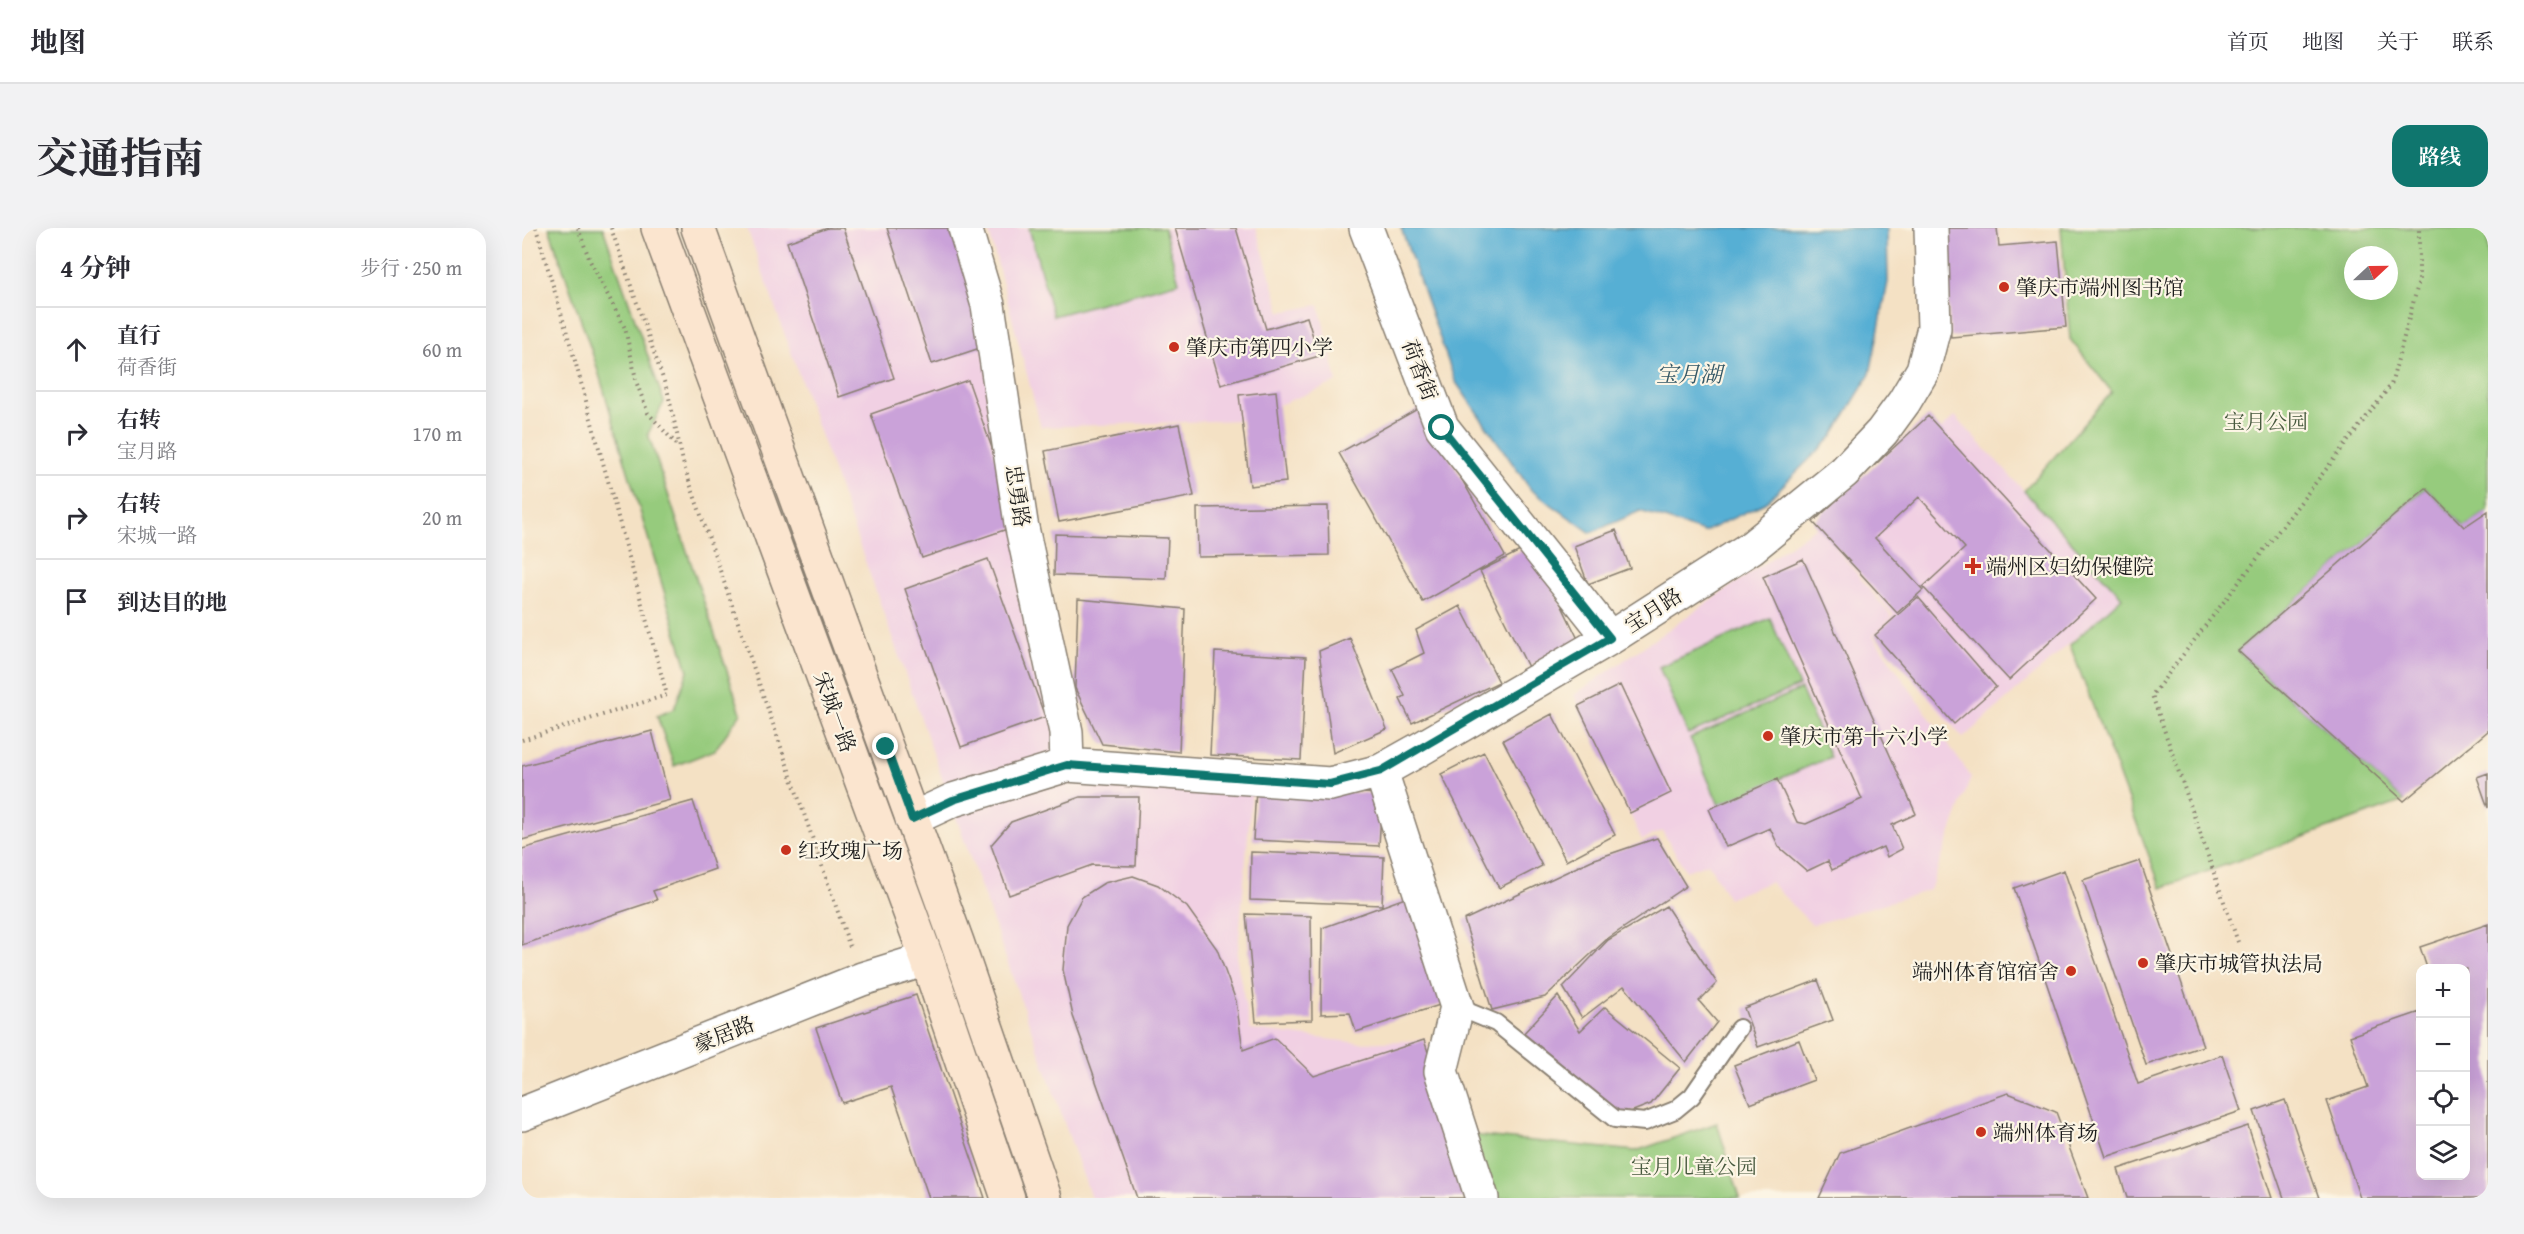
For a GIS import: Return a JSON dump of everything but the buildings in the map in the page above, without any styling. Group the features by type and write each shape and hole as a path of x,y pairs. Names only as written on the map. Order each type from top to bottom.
{"main road":[{"name":"宋城一路","path":"658,228 927,959 1008,1198"},
{"name":"宋城一路","path":"698,228 912,819 1045,1198"}],"street":[{"name":"忠勇路","path":"965,228 988,306 1021,523 1066,732 1067,765"},
{"name":"荷香街","path":"1366,228 1442,428 1610,638"},
{"name":"宝月路","path":"912,819 953,800 1067,765 1330,784 1381,771 1610,638 1752,547 1844,472 1882,432 1904,402 1923,370 1934,328 1931,228"},
{"path":"1381,771 1457,1007 1441,1071 1482,1198"},
{"name":"豪居路","path":"522,1114 861,979 927,959"}],"lane":[{"path":"1457,1007 1496,1023 1616,1119 1645,1122 1676,1110 1692,1096 1739,1028"}],"path":[{"path":"522,740 667,695 576,361 536,228"},
{"path":"578,228 590,261 625,328 637,384 648,413 679,446"},
{"path":"611,228 668,393 679,446 712,551 861,979"},
{"path":"2238,942 2152,695 2391,385 2419,280 2419,228"}],"shaded area":[{"path":"747,228 965,228 1067,765 1253,779 1237,961 1250,1030 1360,1043 1424,1040 1441,1071 1482,1198 1091,1198"},
{"name":"肇庆市第四小学","path":"988,228 1256,228 1281,312 1319,305 1337,382 1240,420 1041,427"},
{"name":"端州区妇幼保健院","path":"1955,416 2122,597 1963,738 1875,635 1894,616 1828,535"},
{"name":"肇庆市第十六小学","path":"1818,526 1892,617 1873,636 1971,777 1930,890 1812,925 1770,882 1728,898 1708,863 1686,871 1662,831 1642,840 1574,695"}],"green space":[{"path":"549,228 603,228 664,402 648,434 741,713 715,750 674,766 657,716 674,709 688,671 595,361"},
{"path":"1029,228 1164,228 1179,282 1053,316"},
{"name":"宝月公园","path":"2061,228 2488,228 2488,511 2464,527 2426,488 2238,651 2404,801 2161,888 2070,645 2122,597 2024,491 2112,392 2070,339"},
{"path":"1770,618 1799,686 1688,734 1659,667"},
{"path":"1801,689 1830,757 1719,805 1690,738"},
{"name":"宝月儿童公园","path":"1717,1123 1740,1198 1481,1198 1461,1134 1636,1151"}],"water":[{"name":"宝月湖","path":"1401,228 1887,228 1888,282 1870,374 1832,437 1765,503 1704,532 1640,511 1591,533 1531,490 1455,381"}],"place":[{"name":"肇庆市端州图书馆","path":"2004,287"},
{"name":"肇庆市第四小学","path":"1174,347"},
{"name":"端州区妇幼保健院","path":"1973,566"},
{"name":"肇庆市第十六小学","path":"1768,736"},
{"name":"红玫瑰广场","path":"786,850"},
{"name":"肇庆市城管执法局","path":"2143,963"},
{"name":"端州体育馆宿舍","path":"2071,971"},
{"name":"端州体育场","path":"1981,1132"}],"route":[{"path":"886,747 912,819 953,800 1067,765 1330,784 1381,771 1610,638 1442,428"}]}
